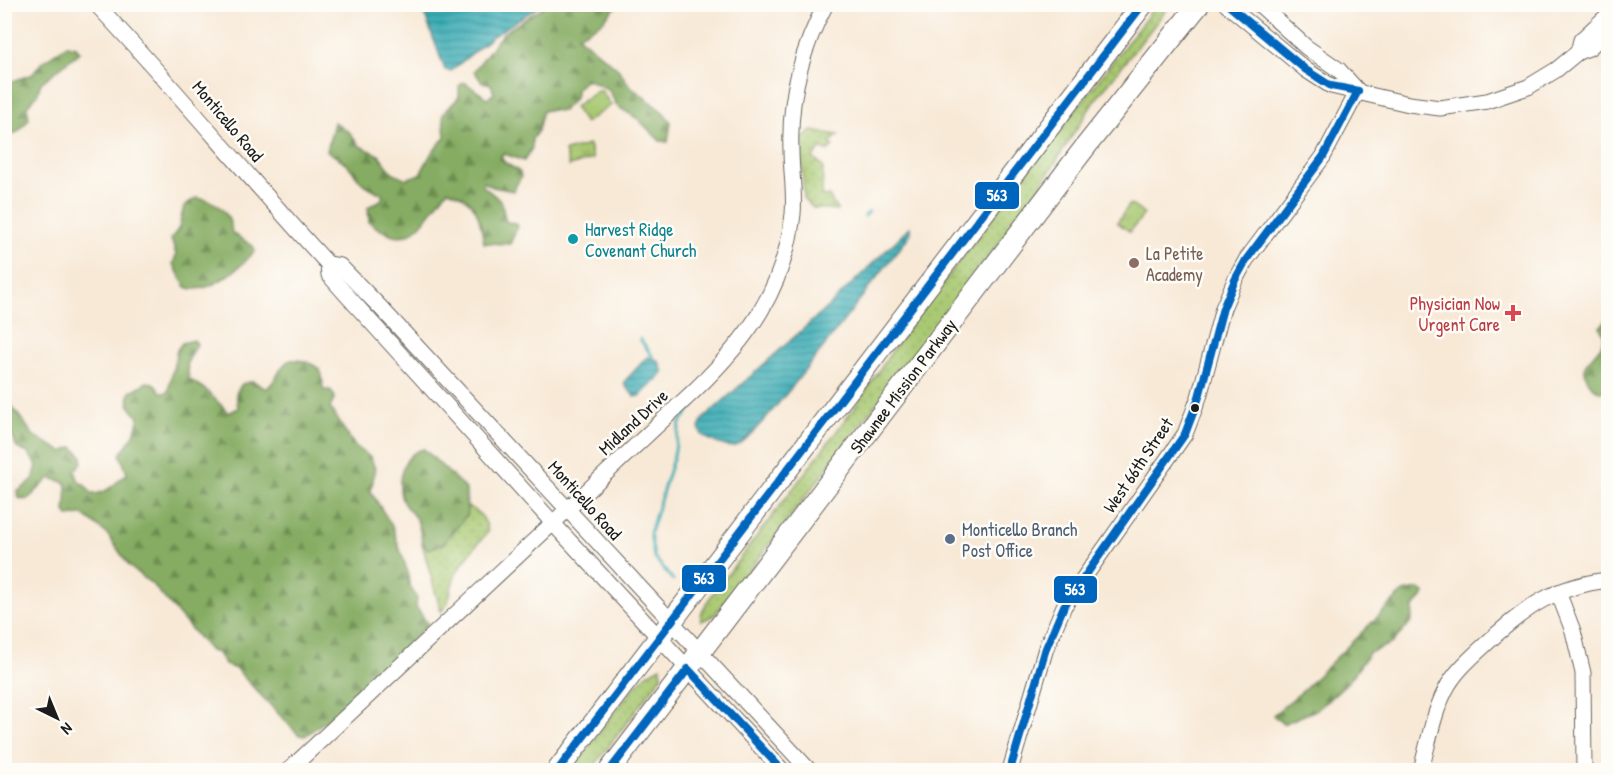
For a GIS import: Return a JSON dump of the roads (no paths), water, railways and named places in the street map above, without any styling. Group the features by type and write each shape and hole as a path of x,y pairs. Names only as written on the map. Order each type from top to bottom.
{"highway":[{"path":"558,771 1143,4"},
{"name":"Shawnee Mission Parkway","path":"610,771 1142,73 1199,4"}],"street":[{"name":"Monticello Road","path":"96,4 195,111 272,203 328,264 329,275 553,524 809,771"},
{"name":"Midland Drive","path":"289,771 729,358 765,306 783,261 793,214 791,122 794,92 804,53 826,4"},
{"path":"1226,4 1306,70 1331,86 1427,106 1452,107 1487,101 1528,87 1556,70 1578,52 1589,48 1608,31"},
{"path":"1259,4 1306,47 1339,70 1358,90"},
{"path":"1578,52 1581,40 1608,15"},
{"name":"West 66th Street","path":"1010,771 1046,648 1064,606 1185,434 1199,397 1223,308 1234,280 1246,260 1323,157 1358,90"},
{"name":"Monticello Road","path":"328,264 340,266 348,274 568,510 665,630"},
{"path":"1421,771 1439,705 1456,675 1515,617 1533,604 1558,592 1608,580"},
{"path":"1558,592 1573,632 1583,673 1584,771"},
{"name":"Monticello Road","path":"694,661 782,771"}],"water":[{"path":"421,4 541,5 493,36 451,71 445,70"},
{"path":"910,227 911,233 843,322 791,388 748,437 732,447 718,444 702,435 699,428 703,419 833,302"},
{"path":"647,357 658,360 664,372 640,396 635,397 624,382"}],"waterway":[{"path":"865,216 869,212"},
{"path":"640,339 653,357"},
{"path":"673,580 654,557 650,533 674,455 680,423 694,405 693,400"}],"place":[{"name":"Harvest Ridge Covenant Church","path":"573,239"},
{"name":"La Petite Academy","path":"1134,263"},
{"name":"Physician Now Urgent Care","path":"1513,313"},
{"name":"Monticello Branch Post Office","path":"950,539"}]}
